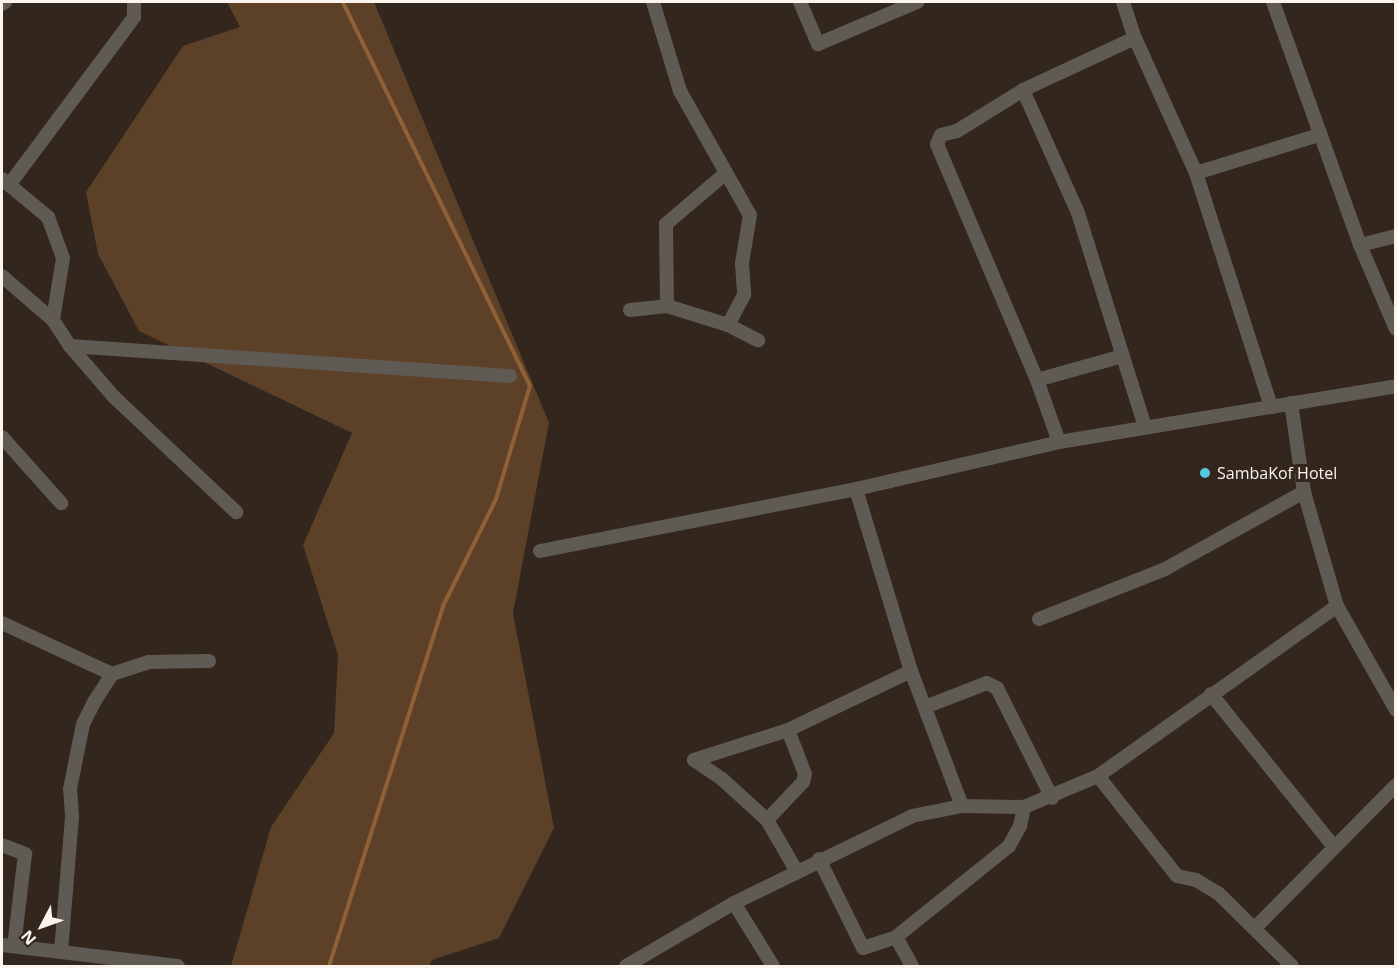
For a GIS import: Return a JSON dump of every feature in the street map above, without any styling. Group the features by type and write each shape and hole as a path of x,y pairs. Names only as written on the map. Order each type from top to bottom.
{"street":[{"path":"53,320 63,258 48,217 5,182 130,22 134,2"},
{"path":"653,2 680,91 750,215 742,263 744,295 728,325"},
{"path":"800,2 818,44 917,2"},
{"path":"1123,2 1135,38 1196,173 1271,407"},
{"path":"1277,3 1319,135 1360,245 1395,329"},
{"path":"1059,442 1037,380 937,144 941,135 957,131 1023,90 1135,38"},
{"path":"1023,90 1078,213 1145,427"},
{"path":"1196,173 1319,135"},
{"path":"667,306 666,224 726,172"},
{"path":"1360,245 1395,236"},
{"path":"2,276 53,320 70,346 114,397 236,512"},
{"path":"630,310 667,306 728,325 758,340"},
{"path":"70,346 510,376"},
{"path":"1037,380 1123,356"},
{"path":"540,551 856,489 1059,442 1395,386"},
{"path":"1292,403 1304,492 1337,606 1395,710"},
{"path":"2,437 61,503"},
{"path":"856,489 911,671 962,806"},
{"path":"1039,619 1165,569 1304,492"},
{"path":"626,966 796,870 912,816 962,806 1024,807 1052,798 1098,776 1337,606"},
{"path":"2,623 112,674"},
{"path":"62,951 72,816 70,789 83,724 112,674 148,662 209,661"},
{"path":"796,870 767,820 722,779 694,760 788,730 911,671"},
{"path":"925,707 987,683 997,688 1052,798"},
{"path":"1211,694 1333,846"},
{"path":"767,820 803,782 804,774 788,730"},
{"path":"1098,776 1177,876 1196,880 1218,893 1256,927 1292,966"},
{"path":"1256,927 1395,785"},
{"path":"819,859 863,948 896,937 1009,846 1020,825 1024,807"},
{"path":"2,845 26,854 8,945 178,966"},
{"path":"734,903 773,966"},
{"path":"896,937 912,966"}],"shaded area":[{"path":"227,2 374,2 549,423 513,613 554,828 499,938 432,960 429,966 231,966 271,827 334,733 338,655 303,545 352,433 139,331 98,254 86,192 183,46 240,27"}],"waterway":[{"path":"329,966 443,606 496,499 530,386 343,2"}],"place":[{"name":"SambaKof Hotel","path":"1205,473"}]}
